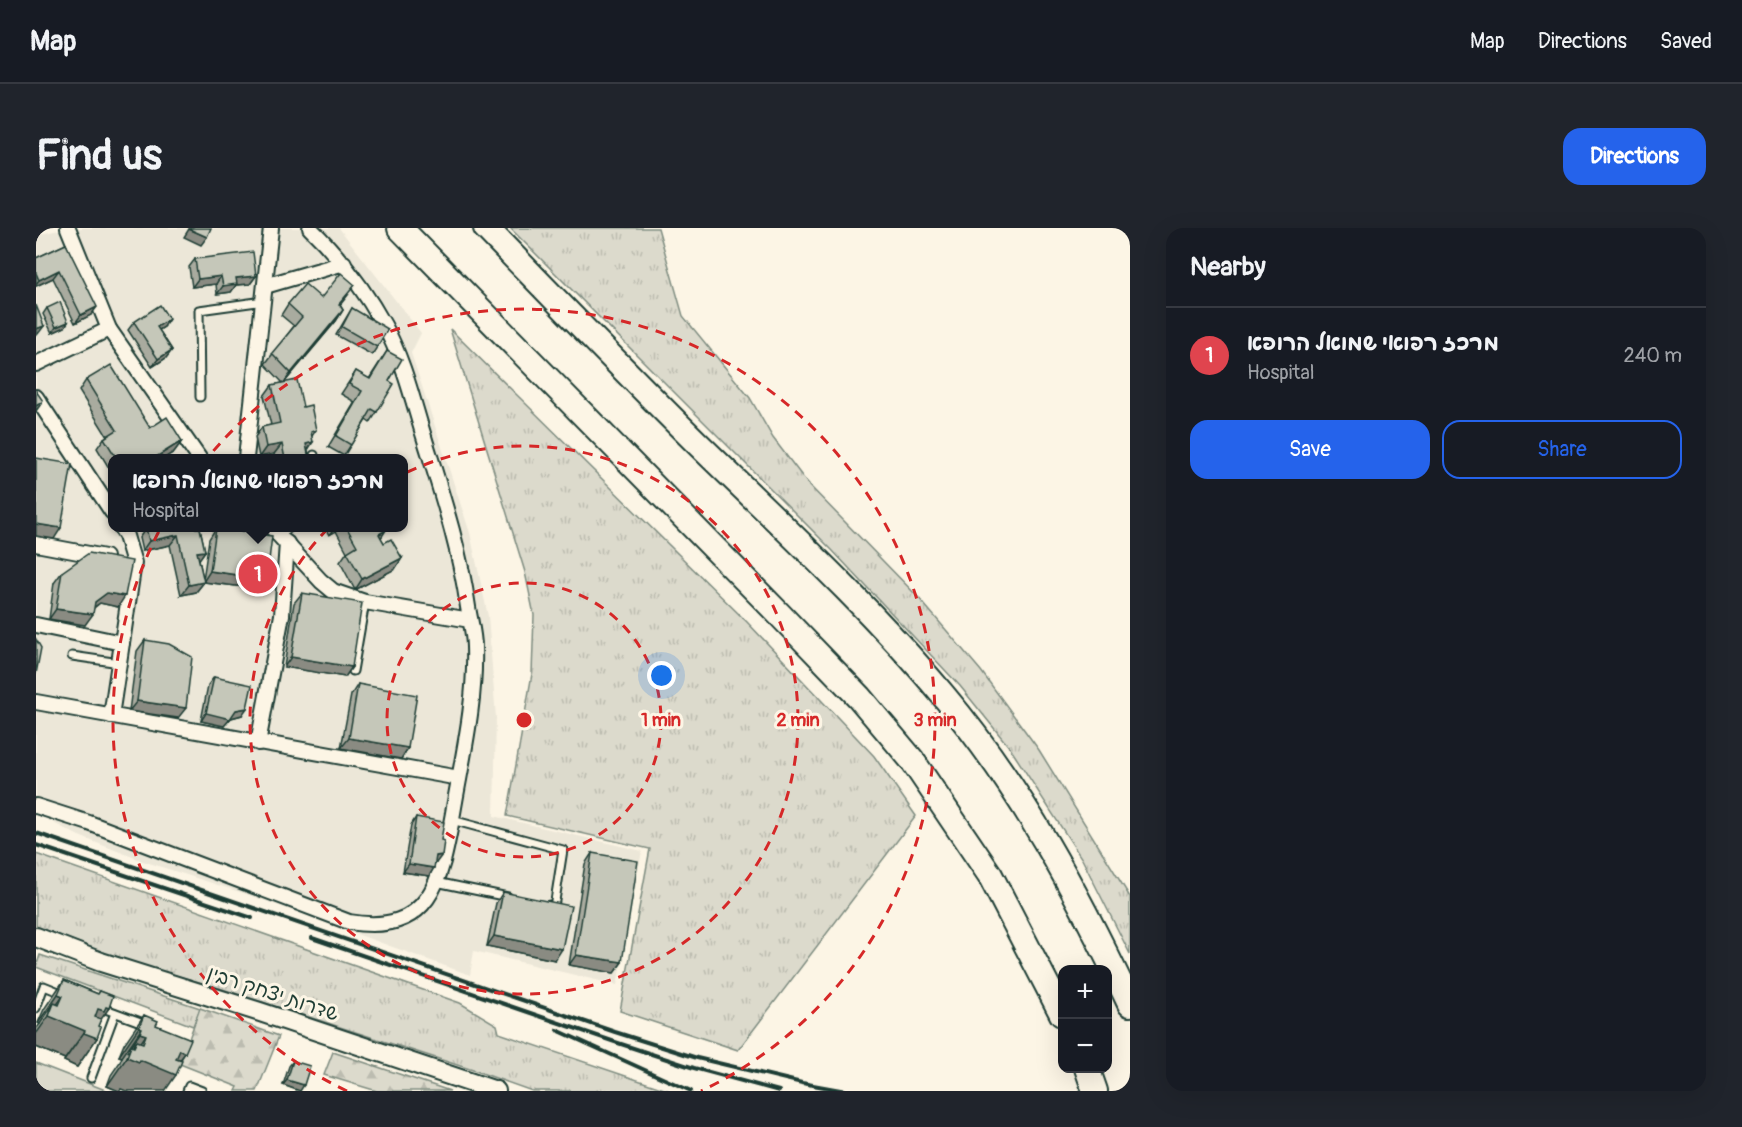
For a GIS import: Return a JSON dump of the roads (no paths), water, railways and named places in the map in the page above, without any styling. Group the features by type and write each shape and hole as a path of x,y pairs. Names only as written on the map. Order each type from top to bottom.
{"highway":[{"path":"400,228 859,697 912,760 990,875 1058,1006"},
{"path":"486,228 674,420 829,572 944,695 1014,793 1048,847 1077,898 1130,1004"},
{"path":"1089,1073 1095,1091"}],"main road":[{"name":"שדרות יצחק רבין","path":"36,937 101,962 260,1012 496,1091"}],"street":[{"path":"68,228 109,329 194,454"},
{"path":"247,454 271,228"},
{"path":"36,806 88,823 349,922 370,926 403,919 415,911 426,901 436,882 445,859 473,690 474,646 463,573 399,357 384,326 344,263 310,228"},
{"path":"265,286 344,263"},
{"path":"36,364 109,329"},
{"path":"36,397 108,502"},
{"path":"111,716 134,563 122,532"},
{"path":"282,533 321,581 333,591 365,602 470,620"},
{"path":"258,743 282,615 282,533"},
{"path":"36,544 134,563"},
{"path":"36,625 123,644"},
{"path":"36,702 459,778"}],"lane":[{"path":"200,397 199,310 264,301"},
{"path":"353,671 365,602"},
{"path":"72,656 120,663"},
{"path":"452,820 563,850 554,906 542,904"},
{"path":"436,882 519,899"},
{"path":"36,1008 44,986 75,998"},
{"path":"95,1005 155,1028"},
{"path":"91,1078 115,1013"},
{"path":"187,1091 189,1086 202,1091"}],"railway":[{"path":"36,833 615,1032 697,1058 846,1091"},
{"path":"36,845 252,918"},
{"path":"312,938 694,1068 779,1091"},
{"path":"557,1030 691,1091"}],"place":[{"name":"מרכז רפואי שמואל הרופא","path":"258,574"}]}
